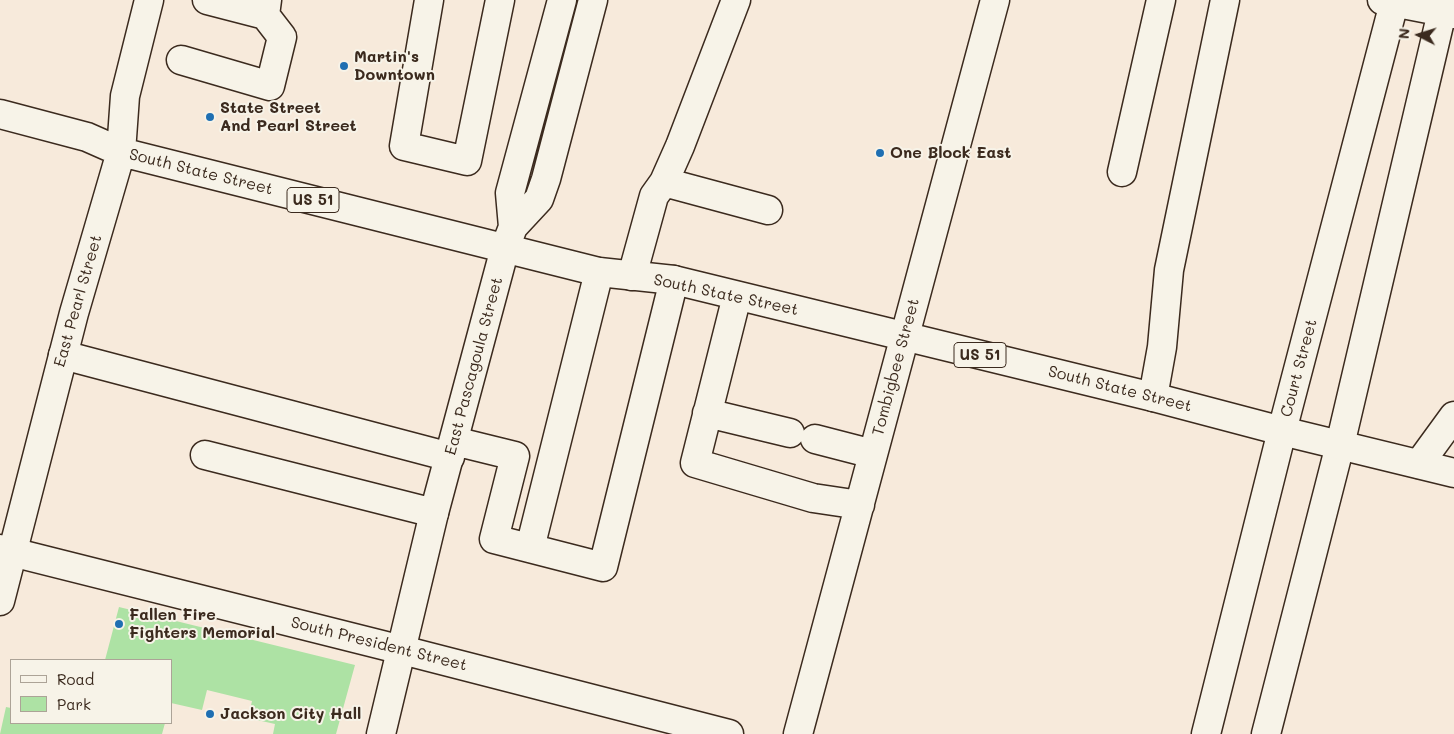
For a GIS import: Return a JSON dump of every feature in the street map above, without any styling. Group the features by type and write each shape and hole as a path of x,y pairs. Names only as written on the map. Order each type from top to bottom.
{"main road":[{"name":"East Pearl Street","path":"0,601 6,550 121,152 125,96 149,0"},
{"path":"181,60 270,86 282,37 266,8 207,0"},
{"path":"430,0 404,146 467,161 500,0"},
{"name":"East Pascagoula Street","path":"381,734 434,513 509,238 510,193 562,0"},
{"path":"509,238 539,199 546,179 593,0"},
{"path":"632,276 654,196 664,182 680,146 736,0"},
{"name":"Tombigbee Street","path":"798,734 995,0"},
{"path":"1122,172 1162,0"},
{"path":"1153,397 1162,347 1169,270 1225,0"},
{"path":"1266,734 1448,13 1388,1"},
{"name":"Court Street","path":"1206,734 1388,1"},
{"name":"South State Street","path":"0,114 87,137 121,152 509,238 599,272 674,280 1153,397 1282,432 1454,473"},
{"path":"664,182 768,210"},
{"path":"530,548 599,272"},
{"path":"63,355 452,449 515,456 494,538 603,567 674,280"},
{"path":"737,296 695,463 813,498 860,505"},
{"path":"707,413 873,454"},
{"path":"1419,464 1454,416"},
{"path":"205,455 434,513"},
{"name":"South President Street","path":"6,550 729,734"}],"green space":[{"path":"119,607 355,665 336,734 273,734 275,724 248,718 252,701 207,690 202,710 172,703 172,659 105,659"},
{"path":"6,707 10,708 10,724 165,724 162,734 0,734"}],"place":[{"name":"Martin's Downtown","path":"344,66"},
{"name":"State Street And Pearl Street","path":"210,117"},
{"name":"One Block East","path":"880,153"},
{"name":"Fallen Fire Fighters Memorial","path":"119,624"},
{"name":"Jackson City Hall","path":"210,714"}]}
